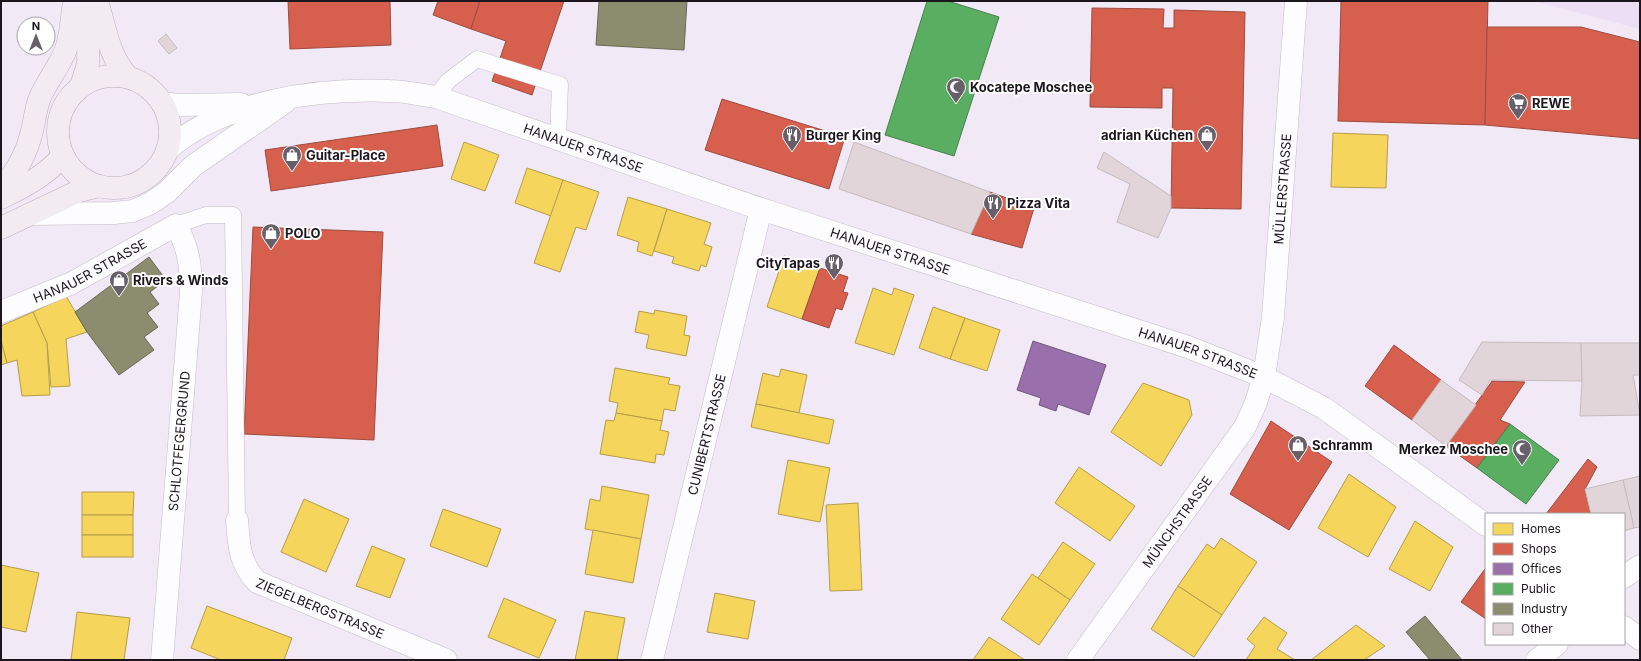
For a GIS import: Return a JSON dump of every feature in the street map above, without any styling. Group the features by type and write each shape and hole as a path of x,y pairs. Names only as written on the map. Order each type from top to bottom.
{"main road":[{"path":"1,188 7,182 21,160 31,136 35,111 43,89 55,73 67,46 74,1"},
{"path":"81,86 88,64 89,1"},
{"path":"97,1 111,52 118,66 128,77"},
{"path":"103,76 128,77 153,91 162,103 168,117 170,128 167,150 161,162 152,173 140,181 127,186 113,188 99,186 80,176 63,155 58,140 58,125 62,110 70,97 81,86 103,76"},
{"path":"1,198 20,189 54,167 63,155"},
{"path":"1,228 79,191 99,186"}],"street":[{"name":"MÜLLERSTRASSE","path":"1264,377 1273,317 1296,1"},
{"name":"HANAUER STRASSE","path":"162,103 178,105 254,104 291,97 370,90 436,96 761,209 1188,348 1264,377 1324,408 1485,524"},
{"path":"33,214 114,213 133,211 151,203 167,192 193,166 291,97"},
{"name":"HANAUER STRASSE","path":"167,150 178,140 223,116 254,104"},
{"name":"CUNIBERTSTRASSE","path":"652,660 761,209"},
{"name":"HANAUER STRASSE","path":"1,312 72,283 176,225"},
{"name":"SCHLOTFEGERGRUND","path":"162,660 191,292 189,255 176,225"},
{"name":"MÜNCHSTRASSE","path":"1078,660 1245,426 1255,405 1264,377"},
{"name":"ZIEGELBERGSTRASSE","path":"237,520 240,554 244,565 256,582 446,660"},
{"path":"1625,577 1640,566"},
{"path":"1625,628 1640,639"},
{"path":"1537,660 1556,645"}],"lane":[{"path":"436,96 448,81 477,59 560,84 558,139"},
{"path":"176,225 206,215 233,215 237,520"}],"shaded area":[{"path":"1533,1 1640,1 1640,29"}],"building: Homes":[{"path":"1333,133 1388,135 1386,188 1331,187"},
{"path":"464,142 499,155 485,191 451,179"},
{"path":"527,168 563,180 551,216 515,203"},
{"path":"563,180 599,192 586,230 576,227 560,272 534,263"},
{"path":"628,197 667,209 652,256 637,251 639,242 617,235"},
{"path":"667,209 711,223 704,244 712,247 706,267 701,265 699,271 672,263 674,257 654,251"},
{"path":"784,256 820,268 802,319 767,307"},
{"path":"873,288 892,295 894,288 914,295 894,355 855,343"},
{"path":"66,296 87,332 66,339 70,386 51,387 47,343 33,312"},
{"path":"933,307 965,318 950,359 919,348"},
{"path":"655,310 687,316 684,335 690,336 686,356 646,348 649,335 635,332 639,311 654,314"},
{"path":"33,312 47,343 50,395 22,396 17,360 7,363 1,341 1,326"},
{"path":"965,318 1000,330 987,371 950,359"},
{"path":"1,341 7,363 1,365"},
{"path":"615,368 670,378 668,384 680,386 675,411 664,409 662,421 616,413 618,403 609,401"},
{"path":"781,369 807,375 799,413 756,404 763,373 779,377"},
{"path":"1143,383 1189,400 1192,415 1161,466 1111,432"},
{"path":"756,404 834,420 829,444 751,427"},
{"path":"616,413 662,421 660,430 669,432 664,455 656,454 655,463 600,454 606,420 614,421"},
{"path":"788,460 830,468 820,522 778,514"},
{"path":"1079,467 1135,506 1110,541 1055,503"},
{"path":"1349,474 1396,507 1368,557 1318,528"},
{"path":"602,486 649,495 641,539 585,529 590,499 600,501"},
{"path":"82,492 134,492 133,515 82,515"},
{"path":"304,499 349,519 326,572 281,552"},
{"path":"858,503 862,590 830,591 826,505"},
{"path":"443,509 501,529 487,567 430,546"},
{"path":"82,515 133,515 133,535 82,535"},
{"path":"1415,521 1453,547 1430,591 1389,569"},
{"path":"593,530 641,539 633,583 585,574"},
{"path":"82,535 133,535 133,557 82,557"},
{"path":"1221,538 1257,562 1222,615 1178,586 1207,544 1214,549"},
{"path":"1063,542 1095,564 1070,600 1038,578"},
{"path":"372,546 405,559 390,598 356,586"},
{"path":"1,565 39,573 26,632 1,627"},
{"path":"1032,574 1070,600 1039,645 1001,619"},
{"path":"1178,586 1222,615 1194,657 1151,629"},
{"path":"715,593 755,601 748,639 707,632"},
{"path":"504,598 556,620 539,658 488,637"},
{"path":"207,606 292,638 284,660 221,660 191,648"},
{"path":"585,611 625,618 617,660 575,660"},
{"path":"77,612 130,618 124,660 71,660"},
{"path":"1264,617 1287,633 1277,649 1295,660 1246,660 1255,646 1247,639"},
{"path":"1356,625 1385,646 1364,660 1311,660"},
{"path":"989,637 1025,660 973,660"}],"building: Shops":[{"path":"288,1 390,1 391,45 290,49"},
{"path":"438,1 480,1 471,29 433,15"},
{"path":"480,1 564,1 532,95 492,81 506,41 471,29"},
{"path":"1341,1 1488,1 1485,125 1338,121"},
{"name":"adrian Küchen","path":"1092,8 1164,9 1163,28 1174,28 1174,10 1245,12 1241,209 1171,208 1173,88 1162,88 1162,108 1090,107"},
{"path":"1487,27 1581,27 1640,42 1640,139 1485,125"},
{"path":"722,99 845,137 829,189 705,150"},
{"path":"437,125 443,166 271,191 265,150"},
{"path":"990,192 1034,208 1022,248 971,234"},
{"path":"253,227 383,232 374,440 244,434"},
{"path":"820,268 848,277 843,292 848,293 842,310 836,308 829,328 802,319"},
{"path":"1394,345 1441,380 1412,420 1365,386"},
{"path":"1492,381 1525,382 1500,420 1510,424 1477,468 1446,446"},
{"path":"1271,421 1332,462 1289,530 1230,494"},
{"path":"1588,459 1597,467 1585,489 1591,513 1547,513"},
{"path":"1485,569 1485,618 1461,602"}],"building: Offices":[{"path":"1033,341 1106,365 1089,415 1058,404 1056,411 1039,405 1041,398 1017,390"}],"building: Public":[{"path":"927,1 948,1 999,17 954,156 885,135"},
{"path":"1510,424 1559,460 1526,504 1477,468"}],"building: Industry":[{"path":"599,1 687,1 684,50 596,45"},
{"path":"149,257 166,280 150,292 159,304 147,313 158,327 144,337 154,350 119,375 87,332 75,312"},
{"path":"1425,616 1462,660 1430,660 1406,632"}],"building: Other":[{"path":"166,34 177,48 169,54 158,41"},
{"path":"854,142 990,192 971,234 839,189"},
{"path":"1104,152 1171,196 1171,208 1158,238 1117,222 1130,184 1097,168"},
{"path":"1482,342 1581,343 1582,381 1490,380 1482,395 1459,380"},
{"path":"1581,343 1640,343 1640,375 1633,375 1640,415 1580,416 1582,381"},
{"path":"1441,380 1476,405 1446,446 1412,420"},
{"path":"1640,476 1640,527 1634,528 1623,480"},
{"path":"1623,480 1634,528 1625,531 1625,513 1591,513 1585,489"}],"place":[{"name":"Kocatepe Moschee","path":"956,104"},
{"name":"REWE","path":"1518,120"},
{"name":"Burger King","path":"792,152"},
{"name":"adrian Küchen","path":"1207,152"},
{"name":"Guitar-Place","path":"292,172"},
{"name":"Pizza Vita","path":"993,220"},
{"name":"POLO","path":"271,250"},
{"name":"CityTapas","path":"834,280"},
{"name":"Rivers & Winds","path":"119,297"},
{"name":"Schramm","path":"1298,462"},
{"name":"Merkez Moschee","path":"1522,466"}]}
